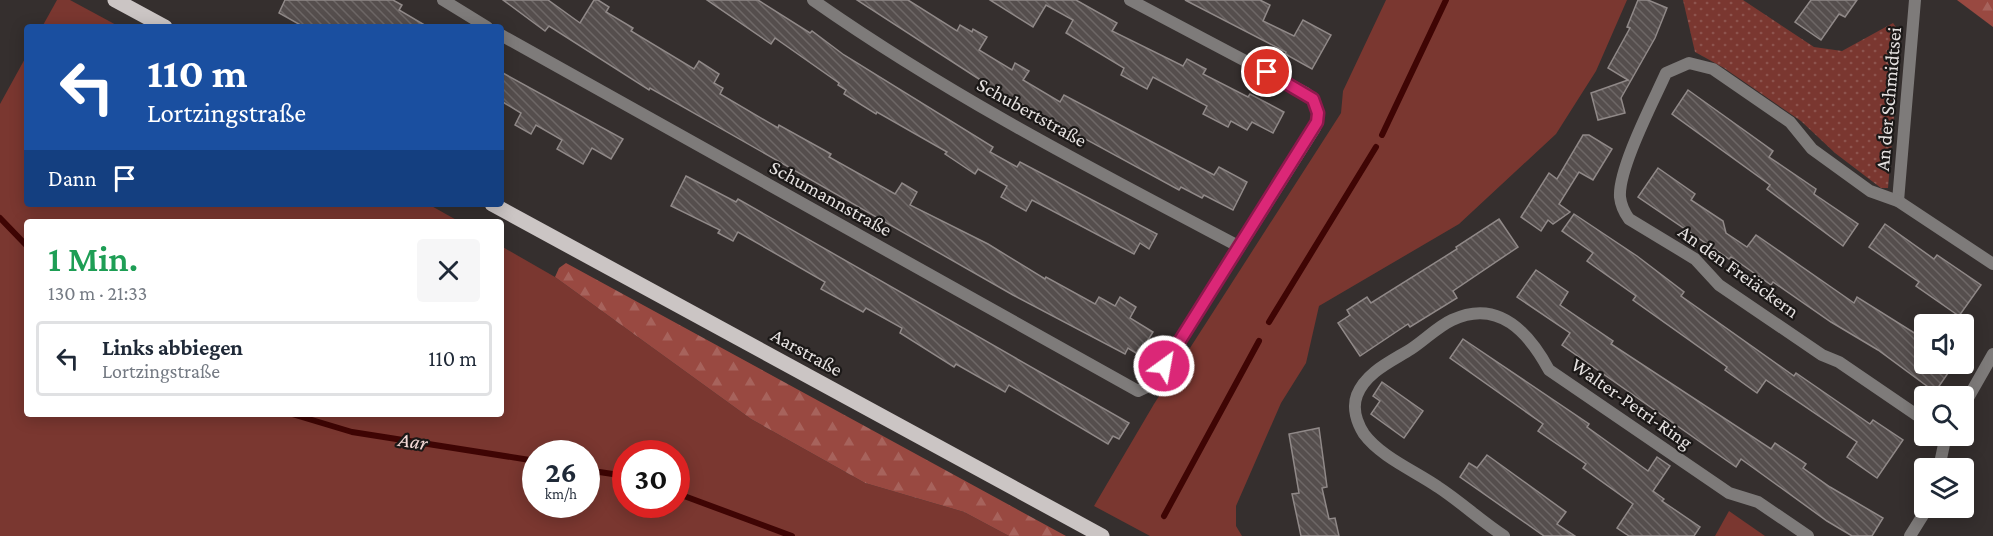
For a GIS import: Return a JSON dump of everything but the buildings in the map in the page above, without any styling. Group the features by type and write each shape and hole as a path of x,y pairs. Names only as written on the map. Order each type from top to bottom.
{"main road":[{"path":"115,0 159,24"},
{"name":"Aarstraße","path":"498,207 1102,536"}],"street":[{"path":"443,0 482,24"},
{"name":"Schubertstraße","path":"813,0 915,67 1018,129 1240,247"},
{"path":"1130,0 1306,93 1313,99 1318,113 1315,128 1240,247"},
{"name":"An der Schmidtsei","path":"1898,201 1915,0"},
{"name":"Schumannstraße","path":"504,37 1132,389 1143,391 1153,384 1240,247"},
{"name":"An den Freiäckern","path":"1914,413 1839,362 1822,356 1719,285 1695,259 1629,219 1622,208 1620,195 1629,159 1665,73 1689,63 1713,69 1790,122 1812,149 1870,190 1898,201 1993,264"},
{"name":"Walter-Petri-Ring","path":"1504,536 1440,488 1375,446 1364,434 1355,412 1357,393 1375,372 1452,320 1471,314 1488,314 1508,320 1535,344 1549,370 1729,493 1758,501 1808,536"},
{"path":"1974,387 1993,354"},
{"path":"1910,536 1921,518"}],"shaded area":[{"path":"57,0 70,0 114,24 44,24"},
{"path":"1386,0 1627,0 1596,71 1556,134 1459,224 1319,306 1306,363 1281,403 1236,506 1236,526 1242,536 1150,536 1094,506 1154,404 1341,113 1343,91"},
{"path":"1683,0 1743,0 1814,47 1842,51 1893,23 1901,34 1888,188 1881,188 1835,153 1801,121 1724,68 1695,52"},
{"path":"24,60 24,207 433,207 455,219 24,219 24,417 504,417 504,248 555,277 751,419 865,483 964,512 1009,536 0,536 0,104"},
{"path":"1729,511 1765,536 1715,536"}],"green space":[{"path":"1957,0 1993,0 1993,27"},
{"path":"566,263 1066,536 1009,536 964,512 865,483 751,419 555,277 559,268"}],"waterway":[{"path":"1382,135 1446,0"},
{"path":"1269,322 1376,147"},
{"name":"Aar","path":"0,218 24,243"},
{"path":"1164,516 1259,341"},
{"name":"Aar","path":"302,417 352,432 522,459"},
{"name":"Aar","path":"600,472 612,474"},
{"name":"Aar","path":"690,498 792,536"}],"route":[{"path":"1164,366 1315,128 1318,113 1313,99 1267,72"}]}
